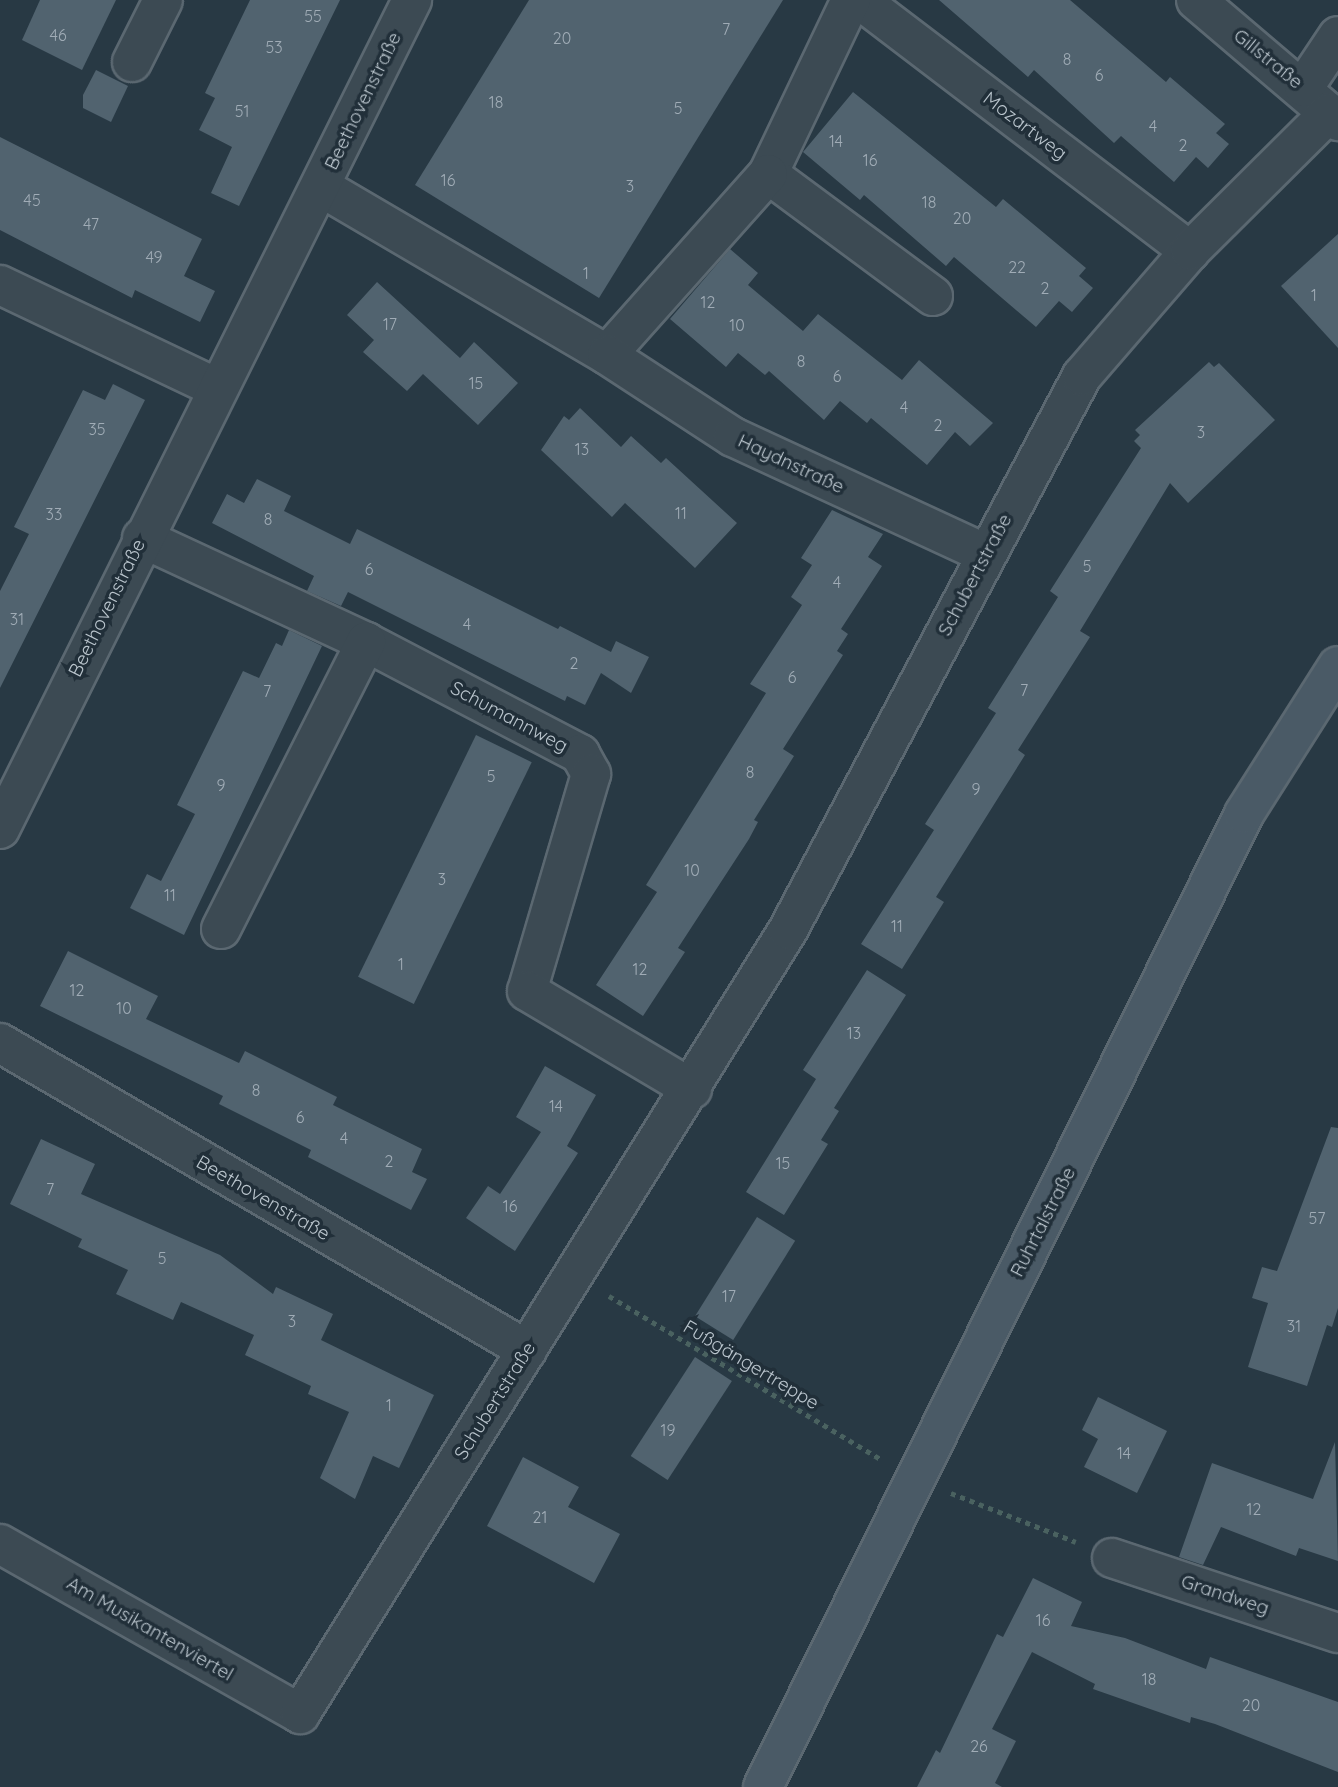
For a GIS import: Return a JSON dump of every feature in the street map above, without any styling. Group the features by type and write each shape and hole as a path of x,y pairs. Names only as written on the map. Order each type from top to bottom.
{"main road":[{"name":"Ruhrtalstraße","path":"763,1787 912,1479 1244,814 1338,666"}],"street":[{"path":"132,62 163,0"},
{"name":"Beethovenstraße","path":"0,829 142,538 321,187 412,0"},
{"path":"607,355 768,174 851,0"},
{"name":"Mozartweg","path":"860,0 1190,251"},
{"name":"Gillstraße","path":"1196,0 1324,107"},
{"name":"Schubertstraße","path":"300,1714 692,1090 788,930 1082,376 1190,251 1324,107 1338,36"},
{"path":"768,174 933,296"},
{"name":"Haydnstraße","path":"321,187 607,355 733,438 986,554"},
{"path":"0,285 217,388"},
{"name":"Schumannweg","path":"142,538 366,642 580,754 591,774 527,991 692,1090"},
{"path":"220,929 366,642"},
{"name":"Beethovenstraße","path":"0,1043 527,1350"},
{"name":"Am Musikantenviertel","path":"0,1544 300,1714"},
{"name":"Grandweg","path":"1112,1558 1338,1633"}],"path":[{"name":"Fußgängertreppe","path":"575,1275 912,1479 1036,1524 1112,1558"}],"building":[{"path":"40,0 116,0 82,70 22,40"},
{"path":"250,0 340,0 239,206 211,193 232,147 199,130 215,98 205,93"},
{"path":"529,0 783,0 599,298 415,185"},
{"path":"939,0 1070,0 1166,82 1170,77 1225,124 1216,133 1229,144 1208,168 1196,157 1174,182 1121,136 1114,143 1034,70 1028,77"},
{"path":"96,70 128,86 111,122 83,108 83,95"},
{"path":"853,92 996,207 1003,199 1086,268 1079,276 1093,288 1072,312 1059,301 1036,327 954,257 946,266 864,195 860,200 803,152"},
{"path":"0,137 202,239 184,276 215,291 200,322 135,290 132,298 0,230"},
{"path":"1338,234 1338,348 1281,286"},
{"path":"730,249 758,273 748,285 803,331 818,314 902,380 919,360 993,423 970,446 955,432 927,465 871,418 867,423 840,401 824,420 769,371 765,375 738,353 726,367 670,319"},
{"path":"377,282 460,358 474,342 518,383 478,425 423,374 407,391 363,352 374,340 347,315"},
{"path":"1209,362 1214,367 1219,363 1275,420 1188,503 1170,483 1080,631 1090,637 1018,750 1025,755 936,897 944,902 902,969 861,944 934,830 925,824 996,713 988,708 1058,597 1050,591 1141,448 1134,441 1140,435 1135,430"},
{"path":"113,384 145,400 0,688 0,591 29,534 14,527 83,390 105,400"},
{"path":"580,408 621,447 631,436 661,463 666,458 737,523 695,568 625,503 612,517 541,450 564,416 569,420"},
{"path":"257,479 291,496 284,511 350,544 357,529 558,629 560,626 611,652 616,641 649,657 631,693 601,673 585,705 567,696 565,701 348,592 341,606 307,591 314,576 212,523 227,494 244,503"},
{"path":"832,510 883,534 868,557 882,566 841,629 848,634 837,651 843,655 783,749 794,756 754,820 758,822 749,839 678,948 685,952 643,1016 596,985 657,892 646,885 766,693 750,684 802,605 791,597 812,565 801,558"},
{"path":"289,630 322,646 184,935 130,908 147,874 161,881 195,814 177,805 243,671 259,678 276,643 282,646"},
{"path":"476,735 532,762 414,1004 358,977"},
{"path":"68,951 158,996 146,1019 239,1063 245,1051 337,1097 333,1105 422,1149 412,1172 427,1179 411,1210 308,1157 311,1150 219,1104 223,1096 40,1006"},
{"path":"867,970 906,995 834,1108 839,1111 821,1140 828,1144 784,1215 746,1192 816,1079 803,1070"},
{"path":"545,1066 596,1095 567,1146 578,1153 515,1251 466,1218 488,1186 500,1194 541,1132 516,1117"},
{"path":"1331,1127 1338,1128 1338,1308 1332,1327 1327,1325 1307,1386 1248,1367 1268,1303 1252,1298 1262,1267 1277,1271"},
{"path":"41,1139 95,1164 81,1194 220,1255 273,1294 276,1287 333,1314 321,1340 434,1395 399,1468 373,1456 355,1499 320,1478 349,1412 308,1394 311,1386 245,1355 254,1335 181,1302 173,1320 116,1294 128,1270 78,1247 82,1239 10,1204"},
{"path":"757,1217 795,1241 733,1340 695,1316"},
{"path":"695,1357 732,1381 668,1480 631,1456"},
{"path":"1098,1397 1167,1431 1137,1493 1084,1467 1098,1439 1082,1430"},
{"path":"1335,1442 1338,1561 1299,1548 1296,1556 1221,1527 1203,1565 1179,1557 1212,1463 1313,1499"},
{"path":"523,1457 579,1487 568,1507 620,1534 594,1583 487,1526"},
{"path":"1033,1578 1082,1602 1071,1626 1125,1638 1206,1669 1210,1657 1338,1702 1338,1772 1215,1724 1191,1717 1190,1723 1093,1689 1095,1684 1032,1652 992,1729 1016,1741 995,1783 1002,1787 917,1787 936,1750 940,1753 997,1634 1003,1637"}]}
